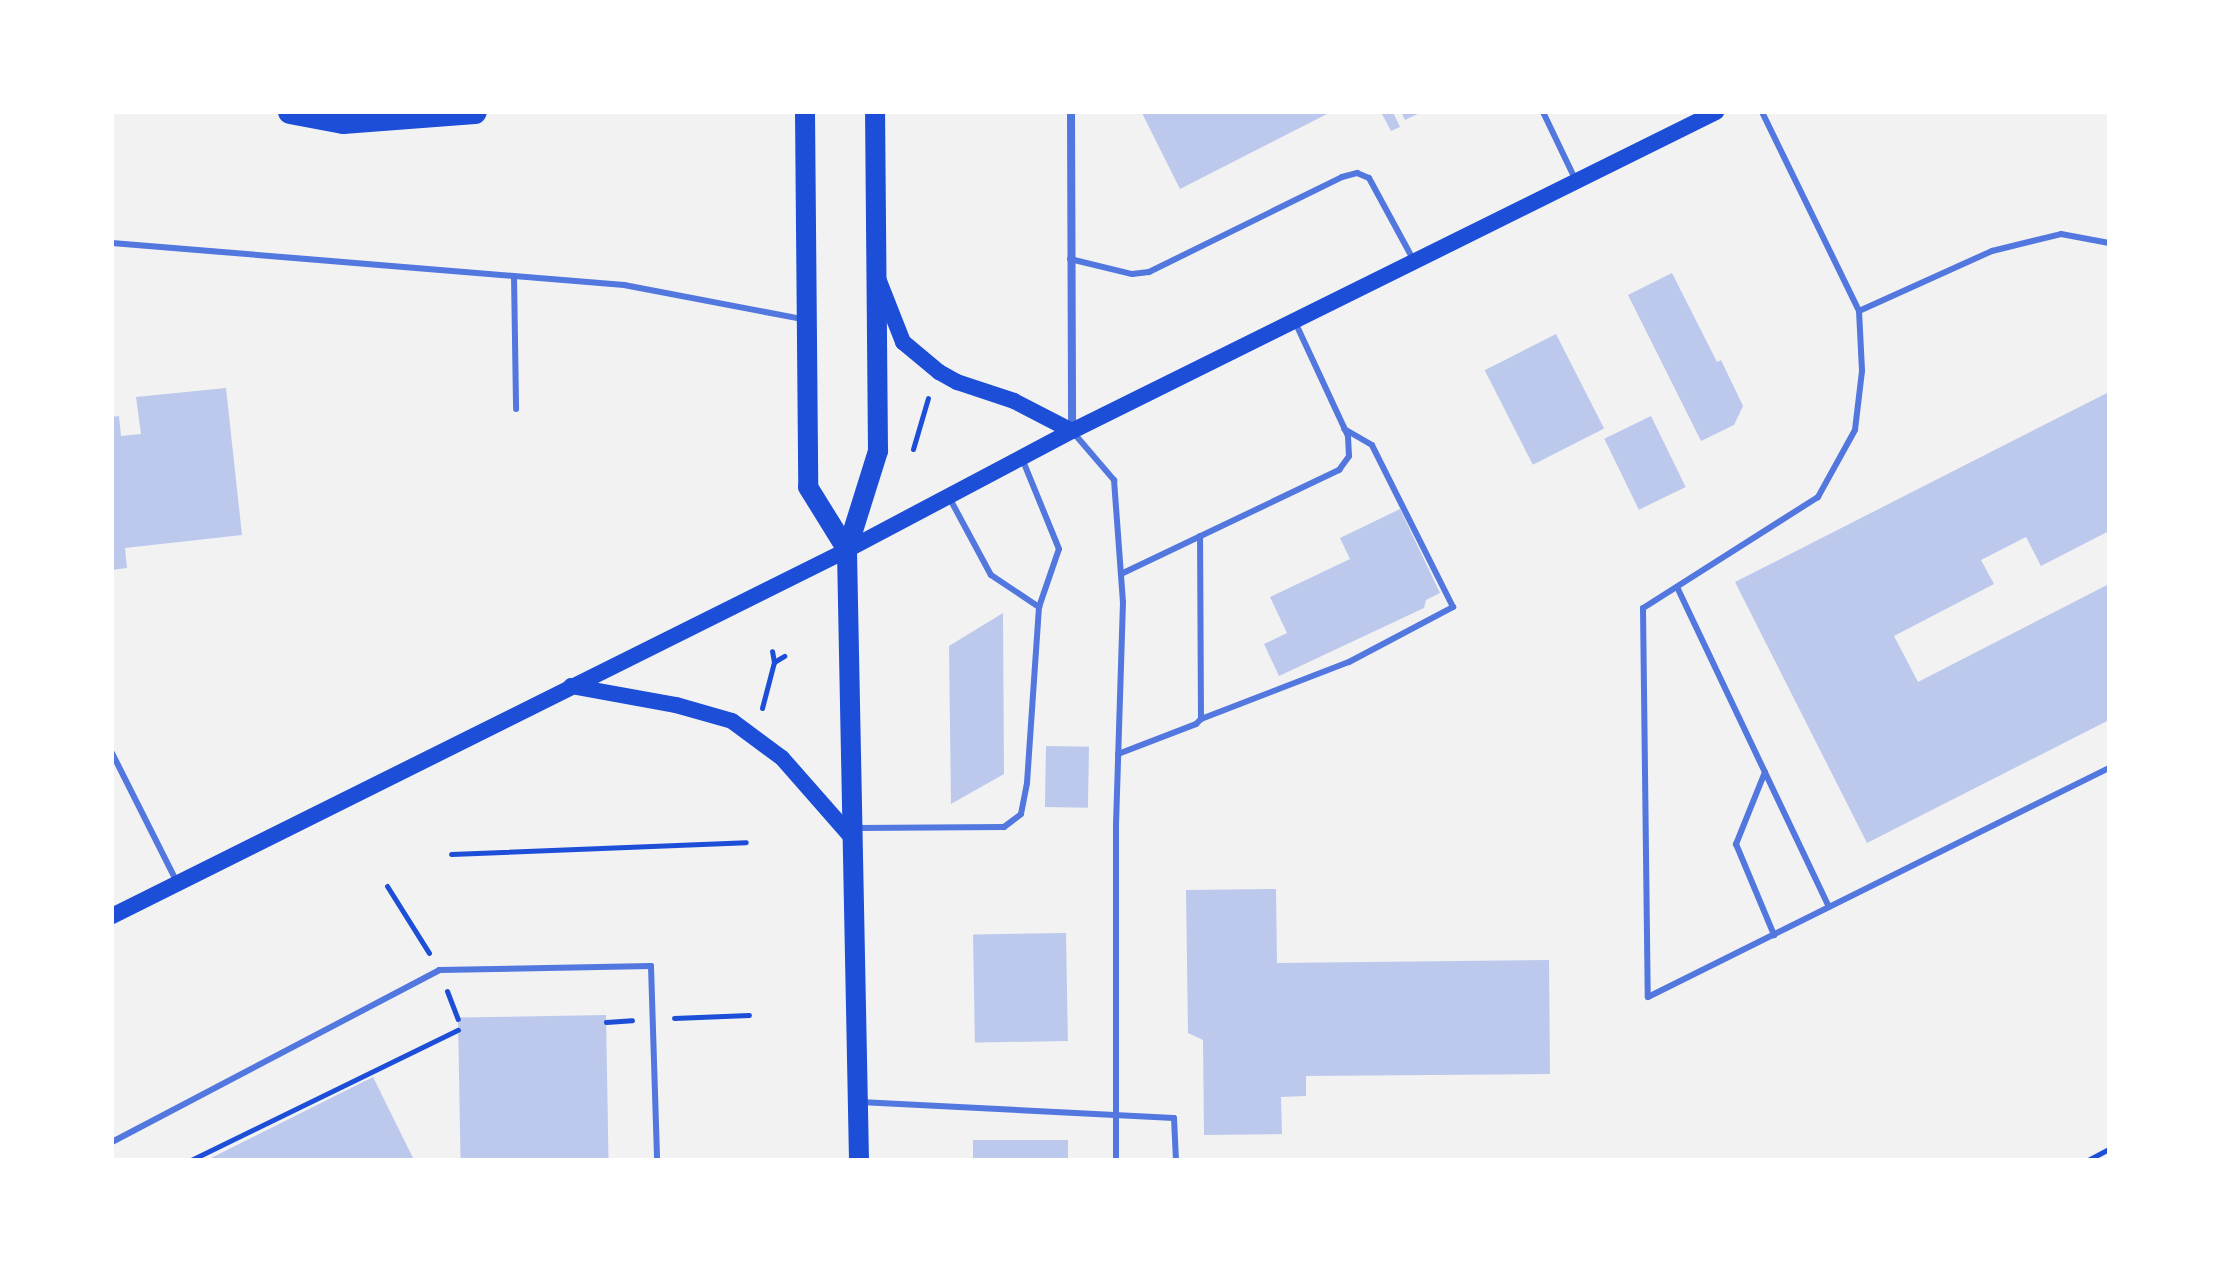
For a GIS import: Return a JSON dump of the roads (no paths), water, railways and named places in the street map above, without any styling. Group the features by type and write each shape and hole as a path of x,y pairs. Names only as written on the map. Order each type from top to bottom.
{"highway":[{"path":"290,112 343,122 475,112"}],"main road":[{"path":"805,112 808,487 847,550"},
{"path":"859,1160 847,550 878,451 875,112"},
{"path":"112,916 847,550 1072,431 1716,112"},
{"path":"876,275 903,342 939,372 957,382 1014,401 1072,431"},
{"path":"571,686 676,705 732,721 782,758 854,834"}],"street":[{"path":"1071,112 1072,431"}],"lane":[{"path":"1543,112 1577,181"},
{"path":"1762,112 1859,311 1862,371 1855,430 1818,497 1643,608 1648,997 2109,768"},
{"path":"1070,259 1132,274 1149,272 1342,177 1357,173 1369,178 1415,262"},
{"path":"1859,311 1992,251 2061,234 2109,243"},
{"path":"112,243 624,285 807,320"},
{"path":"514,276 516,409"},
{"path":"1121,574 1339,470 1349,456 1344,429 1295,321"},
{"path":"1118,754 1349,662 1453,607 1372,445 1344,429"},
{"path":"1072,431 1114,480 1121,574 1116,1160"},
{"path":"854,834 1004,827 1021,814 1027,783 1039,607 1059,549 1022,459"},
{"path":"949,497 991,575 1039,607"},
{"path":"1200,536 1201,719"},
{"path":"1677,587 1829,907"},
{"path":"112,753 177,884"},
{"path":"1765,772 1736,844 1774,935"},
{"path":"112,1142 439,970 651,966 657,1160"},
{"path":"858,1101 1174,1118 1176,1160"}]}
